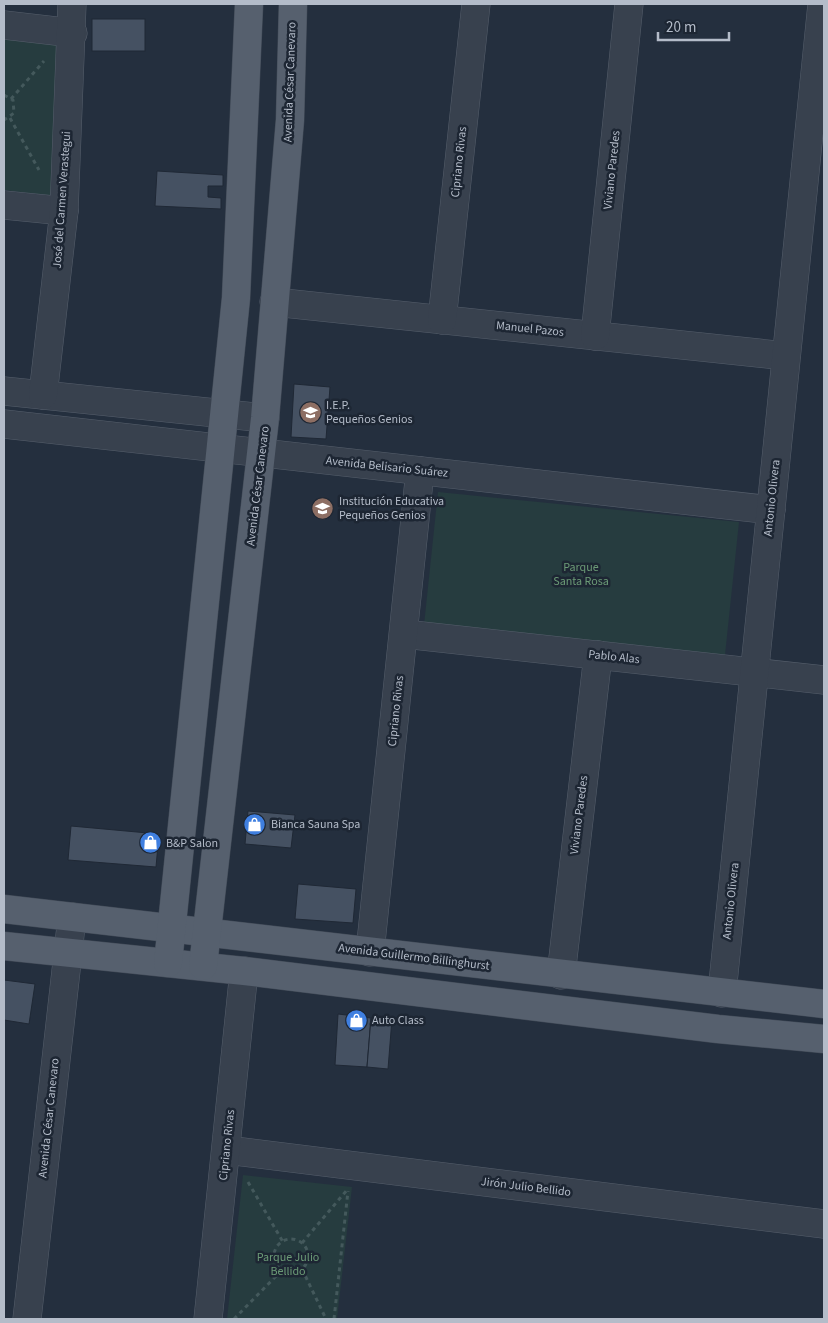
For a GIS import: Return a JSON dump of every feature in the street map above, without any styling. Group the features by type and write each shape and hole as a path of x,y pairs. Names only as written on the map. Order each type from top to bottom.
{"main road":[{"path":"168,963 226,414 236,298 249,4"},
{"name":"Avenida César Canevaro","path":"203,966 266,418 290,120 293,4"},
{"name":"Avenida Guillermo Billinghurst","path":"4,909 824,1004"},
{"path":"4,946 203,966 708,1028 824,1039"}],"street":[{"name":"José del Carmen Verastegui","path":"44,395 64,211 72,4"},
{"name":"Cipriano Rivas","path":"442,320 476,4"},
{"name":"Viviano Paredes","path":"596,336 629,4"},
{"name":"Antonio Olivera","path":"722,993 822,4"},
{"path":"4,25 72,33"},
{"path":"4,205 64,211"},
{"name":"Manuel Pazos","path":"274,302 786,356"},
{"path":"4,391 266,418"},
{"name":"Avenida Belisario Suárez","path":"4,424 771,510"},
{"name":"Cipriano Rivas","path":"370,952 420,471"},
{"name":"Pablo Alas","path":"404,634 824,680"},
{"name":"Viviano Paredes","path":"561,975 598,655"},
{"name":"Avenida César Canevaro","path":"27,1319 72,917"},
{"name":"Cipriano Rivas","path":"221,1315 227,1150 244,971"},
{"name":"Jirón Julio Bellido","path":"227,1150 346,1181 824,1224"}],"path":[{"path":"11,99 57,46 72,33"},
{"path":"4,95 11,99 16,106 10,118 4,120"},
{"path":"10,118 42,176"},
{"path":"247,1179 256,1180"},
{"path":"246,1188 247,1179"},
{"path":"247,1179 283,1242"},
{"path":"302,1243 346,1181"},
{"path":"334,1319 346,1181"},
{"path":"291,1239 302,1243 308,1252 308,1258 302,1269 293,1272 282,1270 274,1257 277,1247 291,1239"},
{"path":"302,1269 326,1319"},
{"path":"221,1315 233,1319 282,1270"}],"green space":[{"path":"4,38 59,45 53,196 4,190"},
{"name":"Parque Santa Rosa","path":"438,492 739,522 725,655 424,625"},
{"name":"Parque Julio Bellido","path":"243,1175 352,1187 337,1319 227,1319"}],"building":[{"path":"92,19 145,19 145,51 92,51"},
{"path":"157,171 223,175 223,186 208,186 208,197 221,198 221,209 155,206"},
{"name":"I.E.P. Pequeños Genios","path":"294,384 330,387 326,439 291,437"},
{"path":"248,811 295,815 291,848 245,844"},
{"path":"71,826 159,834 156,867 68,860"},
{"path":"298,884 356,889 353,923 295,919"},
{"path":"4,980 35,984 29,1024 4,1020"},
{"path":"338,1014 371,1018 367,1067 335,1065"},
{"path":"371,1018 392,1019 388,1069 367,1067"}],"place":[{"name":"I.E.P. Pequeños Genios","path":"310,412"},
{"name":"Institución Educativa Pequeños Genios","path":"323,508"},
{"name":"Bianca Sauna Spa","path":"255,824"},
{"name":"B&P Salon","path":"150,843"},
{"name":"Auto Class","path":"356,1020"}]}
